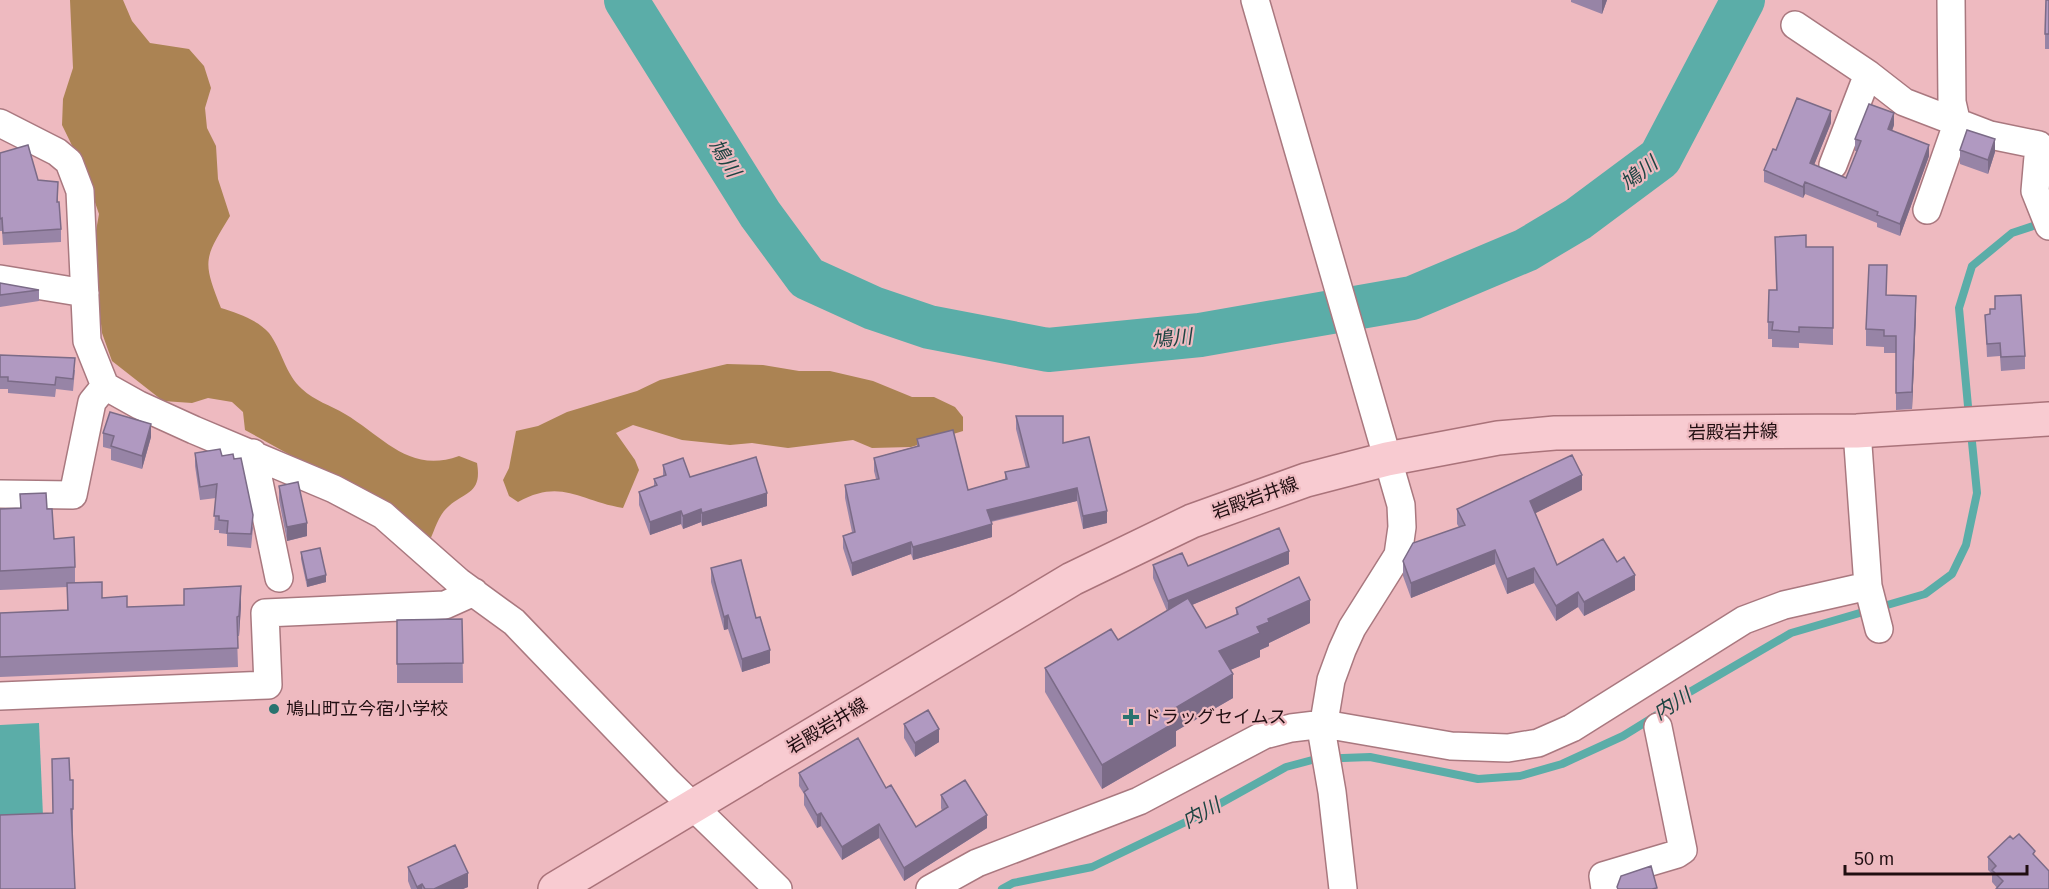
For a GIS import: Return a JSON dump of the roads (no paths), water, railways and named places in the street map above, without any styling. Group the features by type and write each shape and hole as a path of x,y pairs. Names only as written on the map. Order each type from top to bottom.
{"main road":[{"name":"岩殿岩井線","path":"555,889 1072,579 1192,521 1306,480 1387,459 1498,438 1555,432 1857,431 2049,419"}],"street":[{"path":"1255,0 1401,505 1402,527 1398,555 1352,628 1342,650 1331,680 1323,729 1342,889"},
{"path":"1927,210 1956,124 1952,102 1951,0"},
{"path":"1795,25 1868,74 1904,102 1956,124 2039,145 2035,191 2049,226"},
{"path":"1833,165 1868,74"},
{"path":"0,123 57,152 69,162 80,191 87,341 105,386 148,410 334,489 383,515 513,622 692,806 778,889"},
{"path":"0,279 86,294"},
{"path":"0,494 73,495 92,402 105,386"},
{"path":"1857,431 1868,586 1879,629"},
{"path":"253,453 279,578"},
{"path":"930,889 977,863 1139,801 1264,735 1290,728 1323,729 1451,746 1508,748 1538,743 1572,728 1744,620 1784,605 1868,586"},
{"path":"0,696 267,685 265,612 445,604 474,592"},
{"path":"1605,889 1603,876 1677,854 1683,850 1658,727"}],"water":[{"path":"39,723 43,816 0,817 0,725"}],"waterway":[{"name":"鳩川","path":"626,0 760,214 807,278 873,308 929,327 1048,350 1200,335 1412,298 1526,250 1578,219 1660,158 1743,0"},
{"name":"内川","path":"1969,417 1959,308 1972,266 2012,233 2042,223"},
{"name":"内川","path":"1002,889 1013,883 1092,867 1194,818 1286,767 1316,759 1370,757 1478,779 1520,776 1562,764 1623,736 1657,715 1664,707 1791,633 1925,594 1952,574 1966,545 1977,493 1971,432"}],"place":[{"name":"鳩山町立今宿小学校","path":"274,709"},
{"name":"ドラッグセイムス","path":"1131,717"}]}
